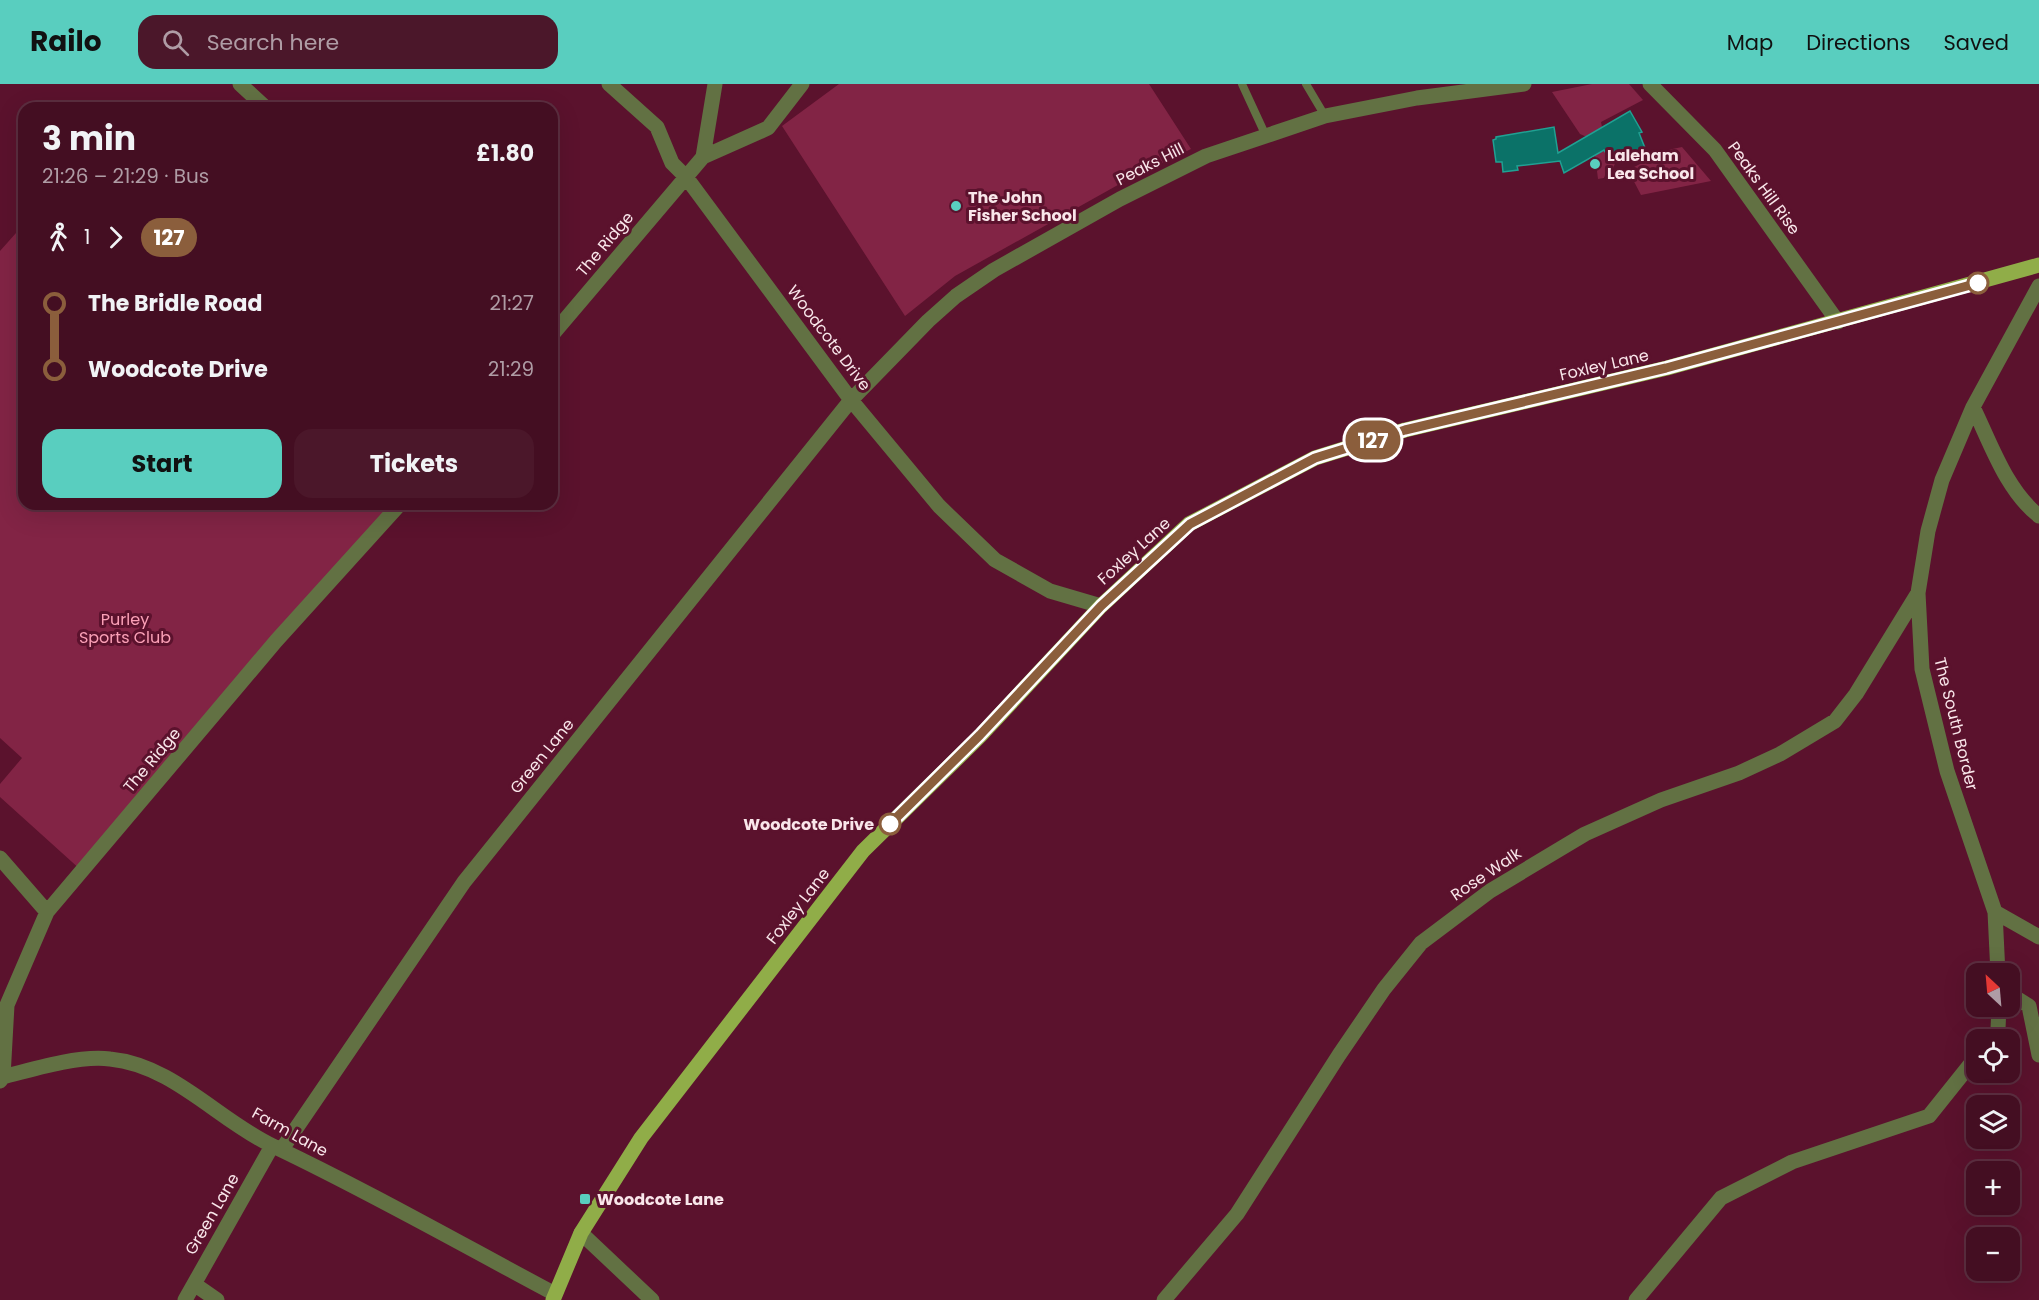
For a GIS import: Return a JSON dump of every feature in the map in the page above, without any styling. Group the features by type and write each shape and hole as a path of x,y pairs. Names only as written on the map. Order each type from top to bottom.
{"main road":[{"name":"Foxley Lane","path":"554,1297 581,1233 641,1138 863,851 980,735 1101,606 1190,524 1315,458 1405,430 1666,368 2039,265"}],"street":[{"path":"240,84 260,102"},
{"name":"Woodcote Drive","path":"609,84 657,128 672,163 686,177 851,399 939,506 994,560 1050,591 1101,606"},
{"path":"703,157 715,84"},
{"path":"703,157 768,128 802,84"},
{"name":"Peaks Hill","path":"851,399 956,296 994,270 1120,199 1206,156 1325,116 1418,98 1524,84"},
{"name":"Peaks Hill Rise","path":"1650,84 1715,150 1838,322"},
{"name":"The Ridge","path":"558,328 703,157"},
{"name":"The South Border","path":"1997,963 1995,912 1947,771 1922,669 1917,593 1928,531 1942,480 1973,407 2039,286"},
{"name":"Green Lane","path":"184,1300 277,1148 464,882 851,399"},
{"path":"1973,407 2011,484 2029,508 2039,516"},
{"name":"The Ridge","path":"1,1079 7,1005 48,912 276,641 395,510"},
{"name":"Rose Walk","path":"1164,1300 1237,1214 1339,1055 1384,989 1421,943 1490,891 1586,834 1661,800 1780,754 1834,721 1856,694 1917,593"},
{"path":"0,858 48,912"},
{"path":"1995,912 2039,937"},
{"path":"2020,1000 2029,1006 2039,1055"},
{"name":"Farm Lane","path":"1,1079 51,1064 108,1058 139,1065 183,1089 277,1148 554,1297"},
{"path":"1636,1300 1721,1198 1792,1162 1929,1116 1966,1070"},
{"path":"581,1233 652,1300"},
{"path":"194,1284 217,1300"}],"lane":[{"path":"1242,84 1266,136"},
{"path":"1306,84 1325,116"}],"green space":[{"name":"The John Fisher School","path":"839,84 1149,84 1191,149 1125,181 955,276 905,316 782,126"},
{"path":"1592,84 1629,84 1643,100 1601,122 1602,127 1587,137 1580,134 1552,92"},
{"path":"1682,147 1711,181 1641,195 1628,170 1654,157 1653,153"},
{"path":"1604,150 1615,163 1613,169 1607,170 1604,178 1598,179 1595,155"},
{"name":"Purley Sports Club","path":"18,231 18,510 395,510 82,871 0,797 0,784 22,758 0,738 0,251"}],"building":[{"path":"1630,111 1642,132 1639,133 1645,148 1625,160 1620,152 1609,158 1604,150 1564,173 1560,161 1517,166 1518,170 1503,172 1502,162 1496,162 1493,140 1496,137 1554,127 1558,153"}],"bus line":[{"name":"127","path":"890,824 980,735 1101,606 1190,524 1315,458 1405,430 1666,368 1978,283"}],"place":[{"name":"Laleham Lea School","path":"1595,164"},
{"name":"The John Fisher School","path":"956,206"},
{"name":"Woodcote Drive","path":"890,824"},
{"name":"Woodcote Lane","path":"585,1199"}]}
